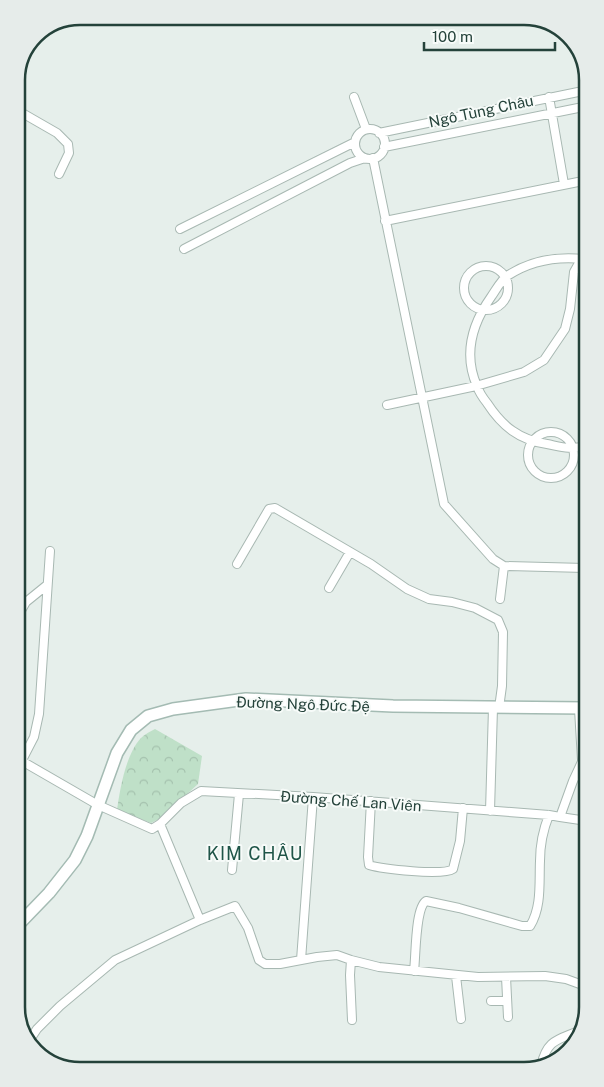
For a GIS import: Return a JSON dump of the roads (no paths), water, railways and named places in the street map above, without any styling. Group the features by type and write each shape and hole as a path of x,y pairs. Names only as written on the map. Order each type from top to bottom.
{"main road":[{"name":"Đường Ngô Đức Đệ","path":"25,918 75,860 87,836 118,753 131,730 148,716 173,709 246,699 393,706 579,709"}],"street":[{"name":"Ngô Tùng Châu","path":"379,133 579,92"},
{"path":"354,97 366,130"},
{"path":"549,97 564,184"},
{"name":"Ngô Tùng Châu","path":"384,147 579,108"},
{"path":"25,115 57,133 68,144 69,152 60,174"},
{"path":"180,229 355,142 360,133 366,130 373,129 383,138 384,147 379,155 350,163 184,249"},
{"path":"355,142 357,151 369,158 385,221 444,504 494,559 504,566 579,568"},
{"path":"385,221 579,182"},
{"path":"579,257 563,256 535,262 505,276 481,310 473,329 470,357 476,386 497,418 523,438 533,442 573,449 579,448"},
{"path":"387,405 476,386 524,372 544,360 565,329 570,309 574,272 579,264"},
{"path":"482,266 490,266 497,268 505,276 509,286 506,300 495,309 481,310 468,302 464,288 469,274 475,269 482,266"},
{"path":"554,432 567,439 573,449 571,466 566,472 552,478 538,474 530,462 529,454 533,442 540,436 554,432"},
{"path":"237,564 264,516 272,507 295,518 371,564 407,589 422,596 467,605 498,620 502,632 502,686 496,708 490,810"},
{"path":"25,753 34,737 39,714 50,551"},
{"path":"328,588 350,552"},
{"path":"500,599 504,566"},
{"path":"25,604 47,585"},
{"path":"25,765 98,805 152,829 160,824 200,920"},
{"path":"560,818 579,768"},
{"name":"Đường Chế Lan Viên","path":"160,824 181,804 202,791 490,810 549,815 579,820"},
{"path":"232,870 239,794"},
{"path":"301,960 313,797"},
{"path":"371,801 368,863 375,866 428,872 442,873 453,869 460,841 463,808"},
{"path":"414,971 418,916 420,907 426,900 522,926 530,926 535,917 537,907 541,842 549,815"},
{"path":"33,1035 60,1006 115,960 200,920 235,906 248,928 259,960 262,963 280,964 337,955 379,968 456,976 545,976 566,979 579,984"},
{"path":"351,960 352,1020"},
{"path":"456,976 461,1019"},
{"path":"506,977 508,1017"},
{"path":"491,1001 507,1000"},
{"path":"543,1059 548,1047 556,1040 572,1034"}],"district":[{"name":"KIM CHÂU","path":"255,853"}]}
